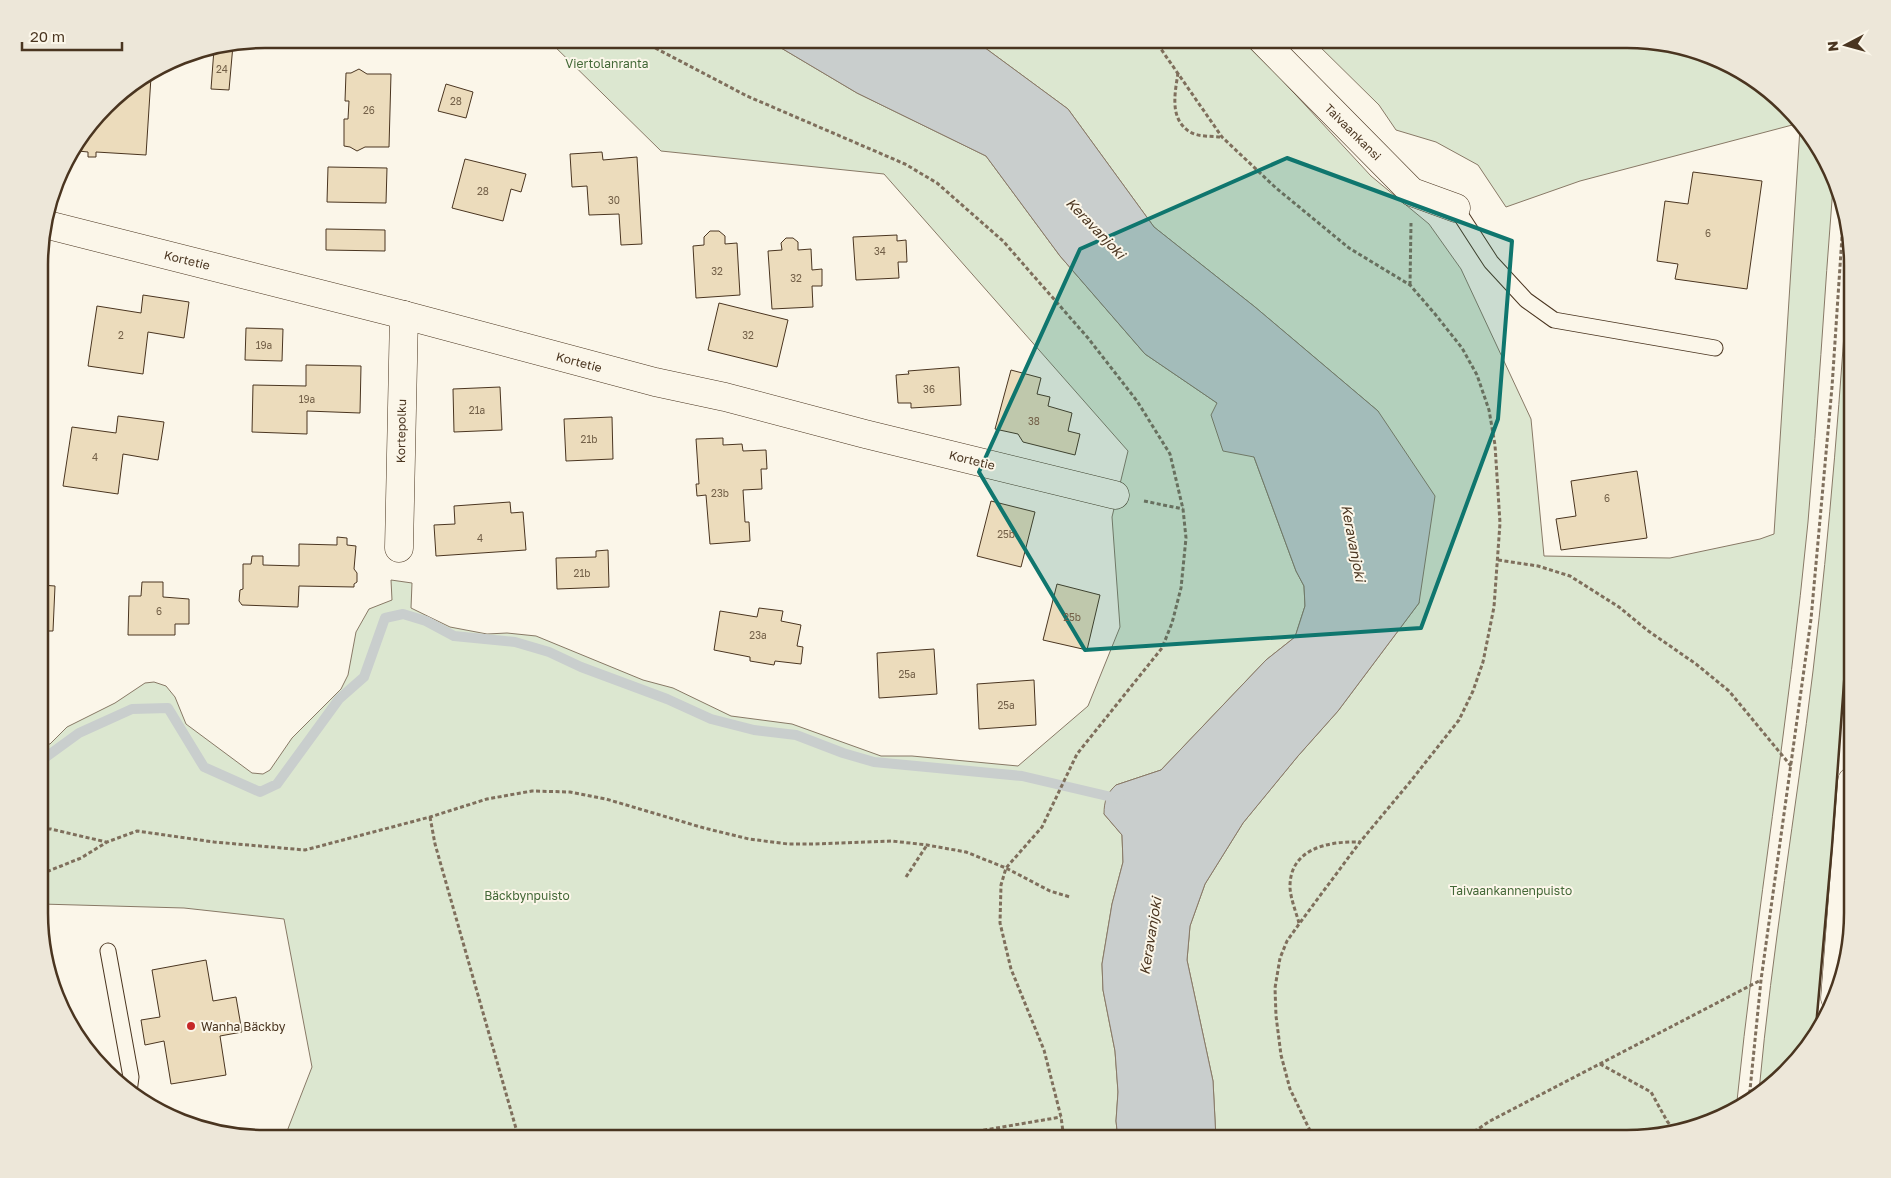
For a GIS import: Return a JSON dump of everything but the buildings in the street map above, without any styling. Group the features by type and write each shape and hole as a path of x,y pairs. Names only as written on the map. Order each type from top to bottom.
{"main road":[{"name":"Taivaankansi","path":"1270,48 1412,192 1456,208"},
{"name":"Kortetie","path":"51,226 404,315 655,382 725,397 865,434 1115,495"},
{"name":"Kortepolku","path":"399,548 404,315"},
{"path":"1838,961 1844,883"}],"lane":[{"path":"1456,208 1490,262 1526,300 1554,320 1715,348"},
{"path":"108,951 131,1077 130,1084"}],"path":[{"path":"655,48 747,96 905,164 937,182 972,212 1035,276 1088,338 1137,400 1170,454 1183,509 1186,538 1181,588 1172,623 1162,648 1077,754 1042,827 1006,868 1001,885 1000,924 1010,969 1044,1050 1062,1117 1063,1130"},
{"path":"1160,48 1222,137 1276,188 1349,248 1410,285 1462,348 1477,375 1489,410 1495,445 1499,513 1494,607 1483,662 1473,691 1459,720 1360,842 1287,941 1280,958 1276,988 1276,1016 1281,1055 1290,1089 1310,1130"},
{"path":"1178,73 1174,95 1175,109 1180,122 1190,132 1222,137"},
{"path":"1410,285 1412,192"},
{"path":"1750,1092 1762,980 1811,619 1832,387 1842,236"},
{"path":"1115,495 1183,509"},
{"path":"1498,560 1538,566 1570,576 1620,607 1647,630 1696,664 1729,691 1792,766"},
{"path":"48,871 81,858 107,842 137,832 214,842 306,850 430,817 487,799 511,793 532,791 570,792 606,799 704,828 749,839 788,844 892,841 966,852 1006,868 1050,892 1070,896"},
{"path":"430,817 435,844 516,1130"},
{"path":"48,829 107,842"},
{"path":"1299,924 1290,890 1291,878 1298,862 1309,852 1322,845 1360,842"},
{"path":"906,877 927,845"},
{"path":"1476,1130 1490,1121 1762,980"},
{"path":"1600,1064 1651,1092 1671,1126"},
{"path":"985,1130 1062,1117"}],"highlighted area":[{"path":"1287,158 1512,241 1498,419 1421,628 1085,650 979,472 1080,249"}],"green space":[{"name":"Bäckbynpuisto","path":"556,48 781,48 857,93 986,156 1060,256 1145,354 1217,403 1254,457 1296,571 1304,586 1305,606 1295,637 1266,660 1161,770 1116,785 1104,814 1122,835 1123,862 1112,904 1102,964 1103,990 1115,1051 1118,1092 1117,1130 288,1130 312,1067 284,919 184,908 48,904 48,744 67,727 115,703 145,683 154,682 166,686 175,697 186,724 252,773 263,774 270,770 292,738 341,689 348,675 356,632 369,609 392,600 391,580 412,583 411,608 450,627 487,634 507,633 536,636 643,680 673,688 731,716 792,724 881,756 912,756 1018,766 1088,706 1120,627 1112,517 1128,451 884,174 661,151"},
{"name":"Taivaankannenpuisto","path":"985,48 1252,48 1371,176 1429,224 1461,269 1531,419 1544,556 1670,558 1760,539 1774,534 1800,133 1821,168 1832,195 1808,522 1792,669 1753,963 1737,1100 1697,1119 1655,1129 1641,1130 1216,1130 1213,1081 1187,960 1190,926 1205,884 1243,823 1338,711 1419,603 1378,411 1255,307 1154,227 1068,109"},
{"path":"1321,48 1655,49 1697,59 1723,70 1759,92 1793,125 1580,181 1506,207 1478,165 1436,142 1396,130 1379,105"},
{"path":"1844,336 1844,683 1817,1017 1790,1057 1760,1086 1777,933 1819,618"}],"water":[{"name":"Keravanjoki","path":"781,48 985,48 1068,109 1154,227 1255,307 1378,411 1435,496 1419,603 1338,711 1243,823 1205,884 1190,926 1187,960 1213,1081 1216,1130 1117,1130 1118,1092 1115,1051 1103,990 1102,964 1112,904 1123,862 1122,835 1104,814 1105,801 1110,791 1116,785 1161,770 1266,660 1295,637 1305,606 1304,586 1296,571 1254,457 1223,451 1211,415 1217,403 1145,354 1060,256 986,156 857,93"}],"waterway":[{"path":"48,756 79,733 132,709 168,708 204,767 260,792 277,784 339,699 364,677 385,618 403,614 426,621 454,636 515,642 549,652 581,667 667,699 711,719 754,730 796,735 843,753 874,762 1022,776 1120,799"}],"wall":[{"path":"1817,1017 1844,683"}],"place":[{"name":"Wanha Bäckby","path":"191,1026"}],"park label":[{"name":"Viertolanranta","path":"607,63"}]}
